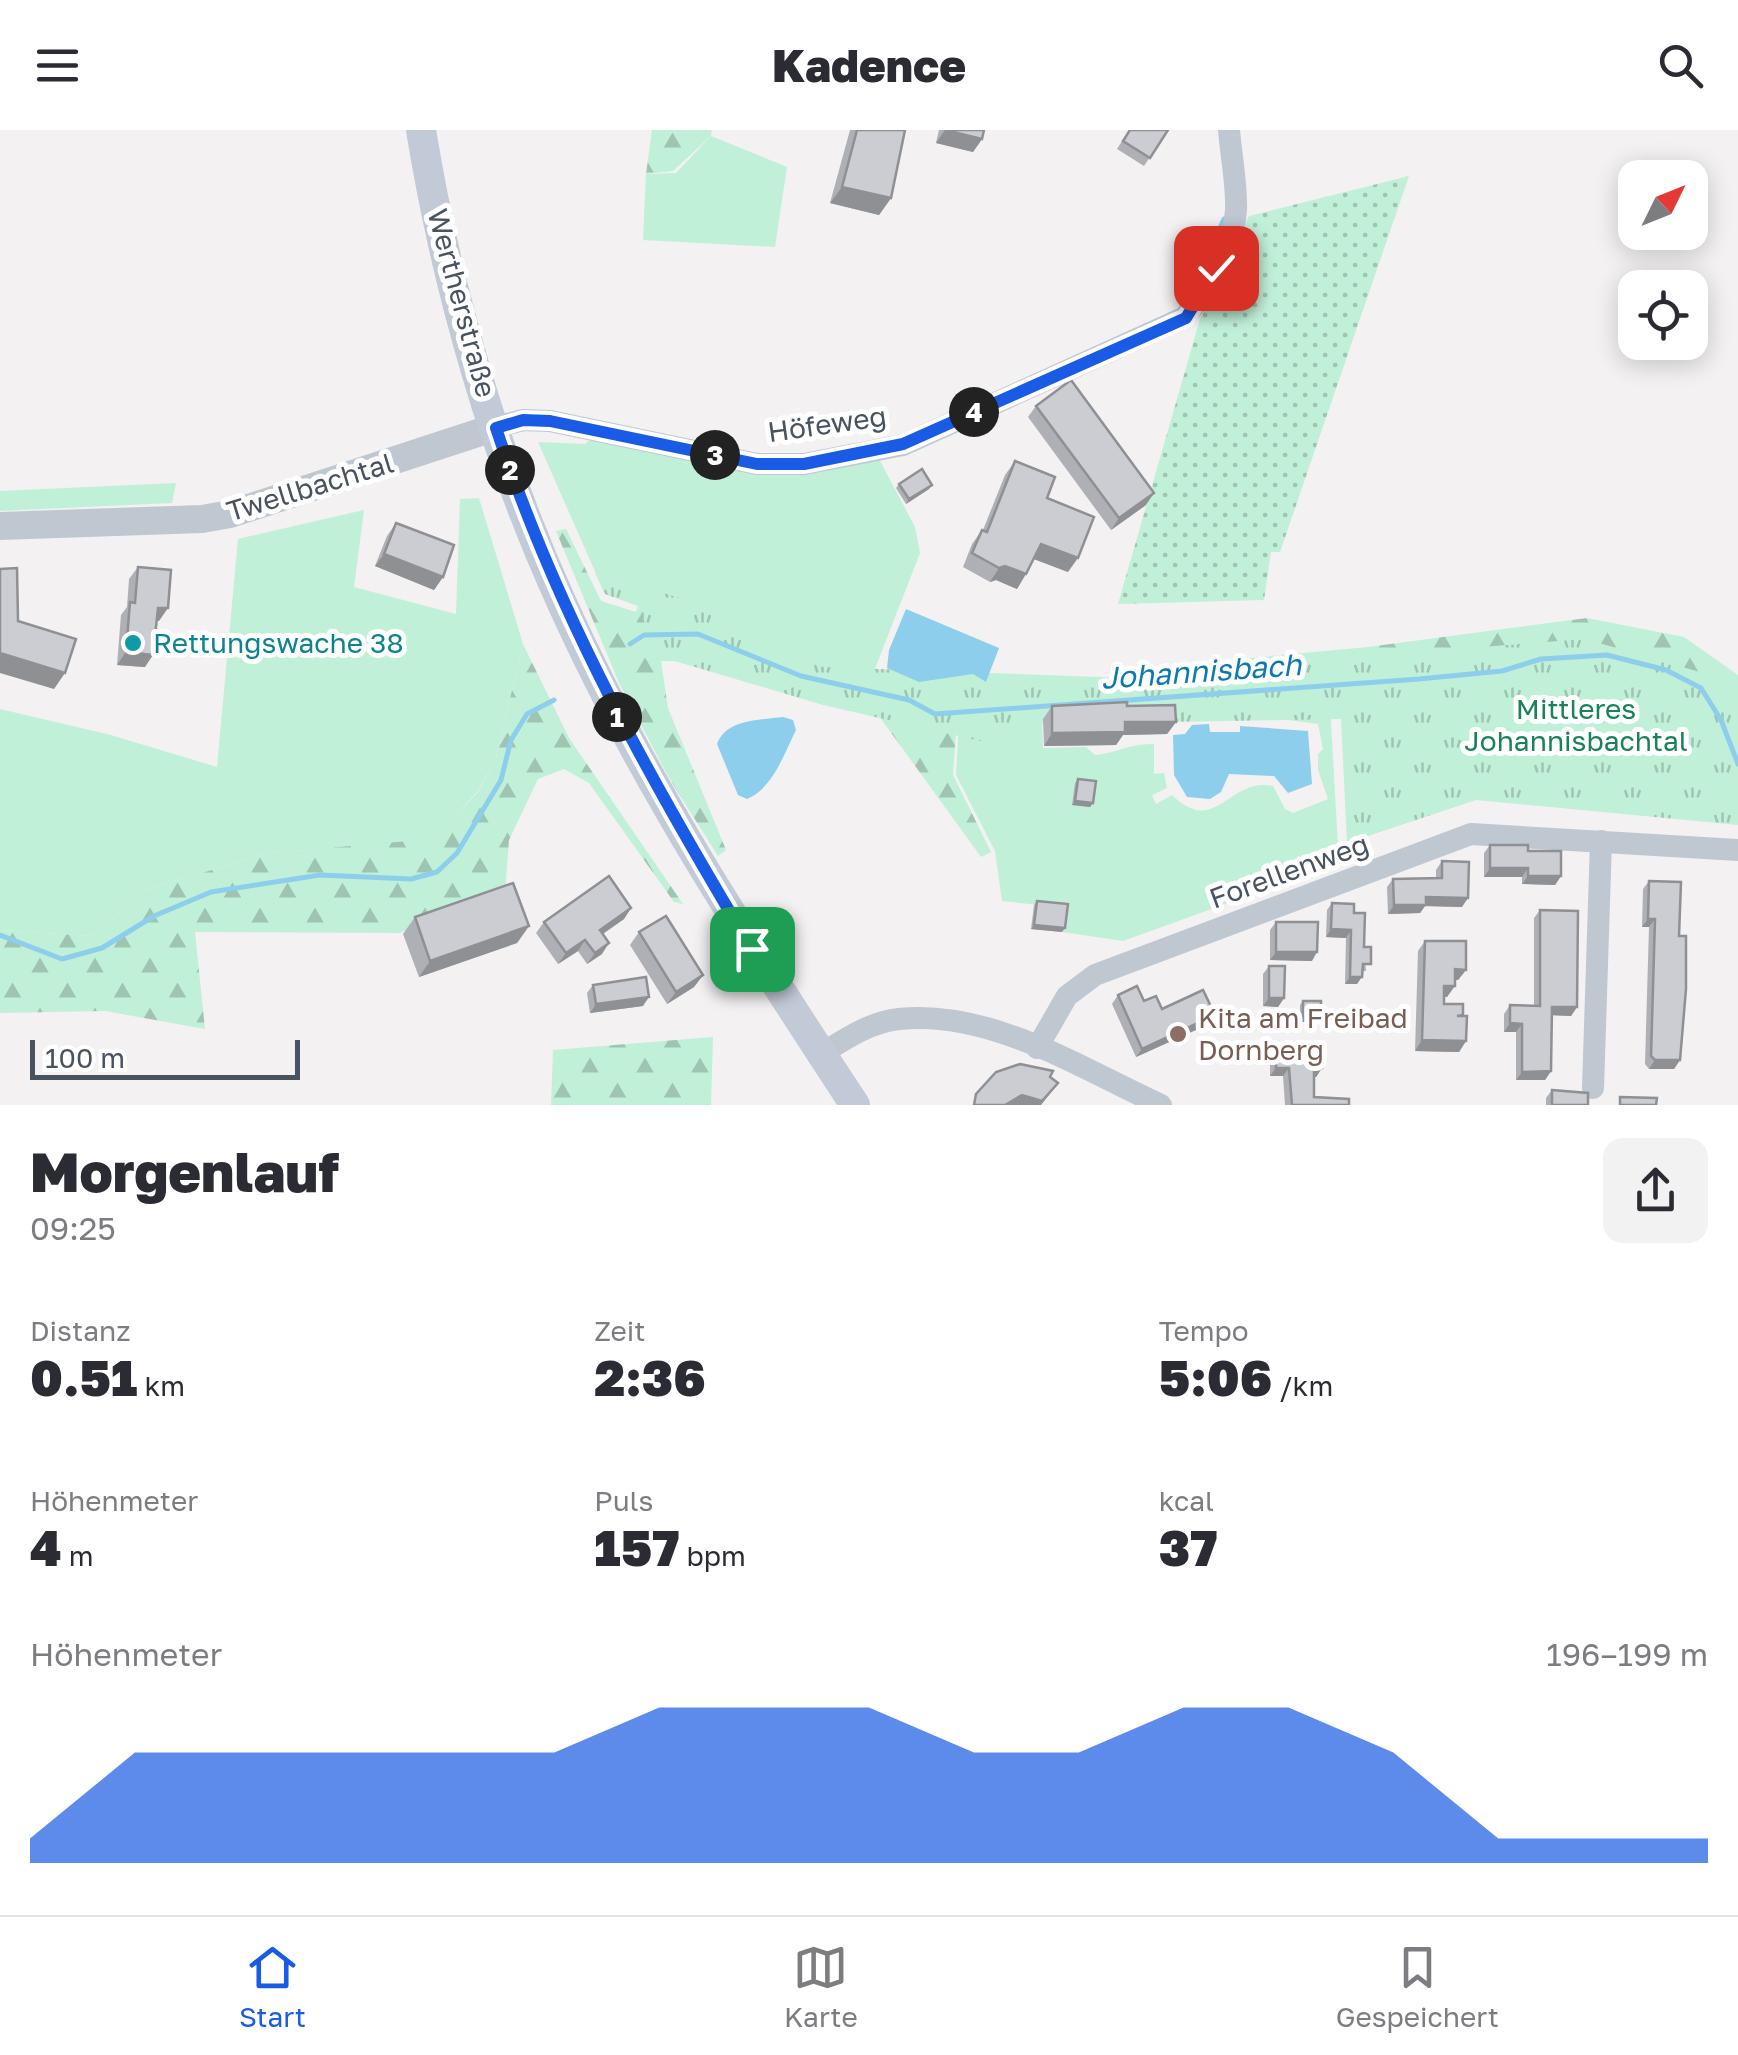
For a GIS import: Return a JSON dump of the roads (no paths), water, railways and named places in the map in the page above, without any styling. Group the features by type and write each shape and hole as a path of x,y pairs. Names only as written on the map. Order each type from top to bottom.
{"main road":[{"name":"Wertherstraße","path":"420,130 456,290 496,428 561,601 630,740 752,949 855,1105"}],"street":[{"name":"Höfeweg","path":"496,428 523,420 550,421 757,464 804,464 903,444 1186,318 1209,282 1232,231 1236,210 1229,130"},
{"name":"Twellbachtal","path":"0,526 202,520 496,428"},
{"name":"Forellenweg","path":"1037,1048 1067,996 1095,976 1471,834 1738,850"},
{"path":"1593,1088 1601,841"},
{"path":"822,1054 868,1028 896,1019 958,1024 998,1032 1162,1105"}],"water":[{"path":"906,609 999,648 986,682 973,674 919,682 887,668 889,650"},
{"path":"783,717 793,720 796,730 777,769 756,794 747,799 738,795 717,744 721,736 745,722"},
{"path":"1209,724 1210,732 1240,732 1240,726 1308,731 1312,784 1288,793 1274,776 1229,774 1221,792 1210,799 1187,797 1174,775 1173,735 1185,734 1192,725"}],"waterway":[{"path":"1198,280 1224,219"},
{"name":"Johannisbach","path":"630,644 644,635 698,634 801,676 909,700 935,714 1419,679 1502,671 1541,659 1607,655 1666,670 1701,688 1721,720 1738,764"},
{"name":"Johannisbach","path":"0,935 62,959 102,948 154,916 211,892 320,875 411,879 437,872 457,853 501,780 511,740 527,714 554,700"}],"place":[{"name":"Rettungswache 38","path":"133,643"},
{"name":"Kita am Freibad Dornberg","path":"1178,1034"}],"park label":[{"name":"Mittleres Johannisbachtal","path":"1576,725"}]}
